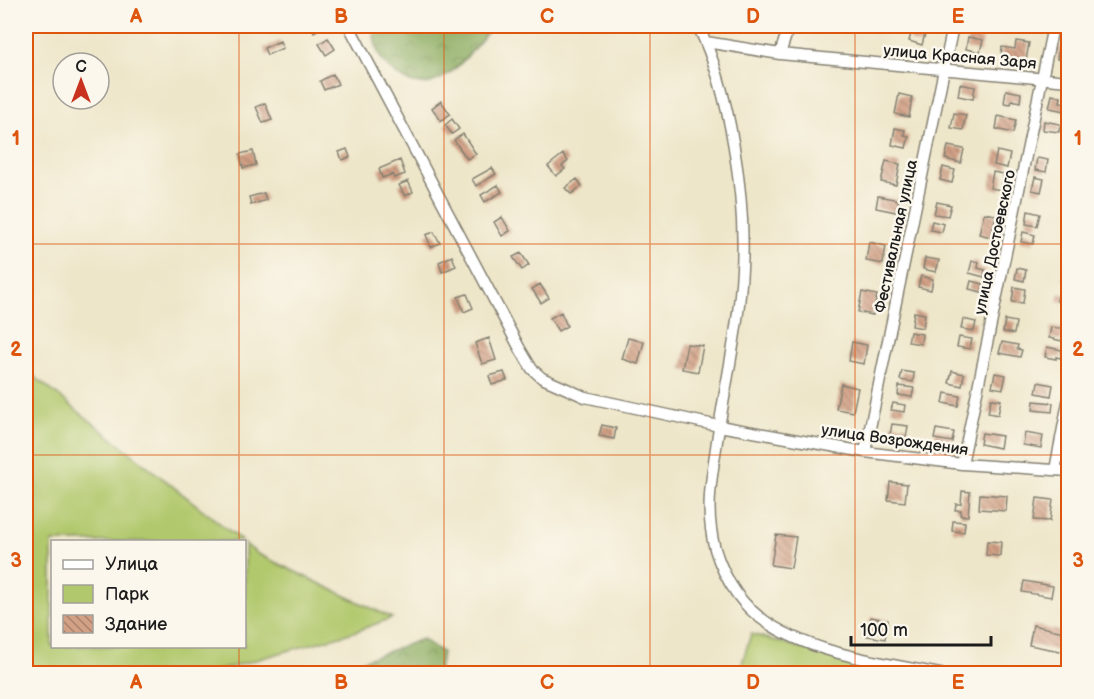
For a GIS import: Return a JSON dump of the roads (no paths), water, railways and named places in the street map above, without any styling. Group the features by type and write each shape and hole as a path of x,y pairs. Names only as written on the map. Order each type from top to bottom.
{"street":[{"name":"улица Возрождения","path":"349,26 532,369 547,381 585,397 719,426 865,452 962,464 1068,471"},
{"path":"698,26 706,42 726,112 743,232 738,315 719,426 709,503 711,531 718,559 736,593 749,609 785,634 806,643 860,657 941,674"},
{"path":"780,54 789,26"},
{"name":"Фестивальная улица","path":"865,452 953,26"},
{"name":"улица Достоевского","path":"962,464 1053,26"},
{"name":"улица Красная Заря","path":"706,42 780,54 1068,81"},
{"path":"1055,470 1068,402"}]}
